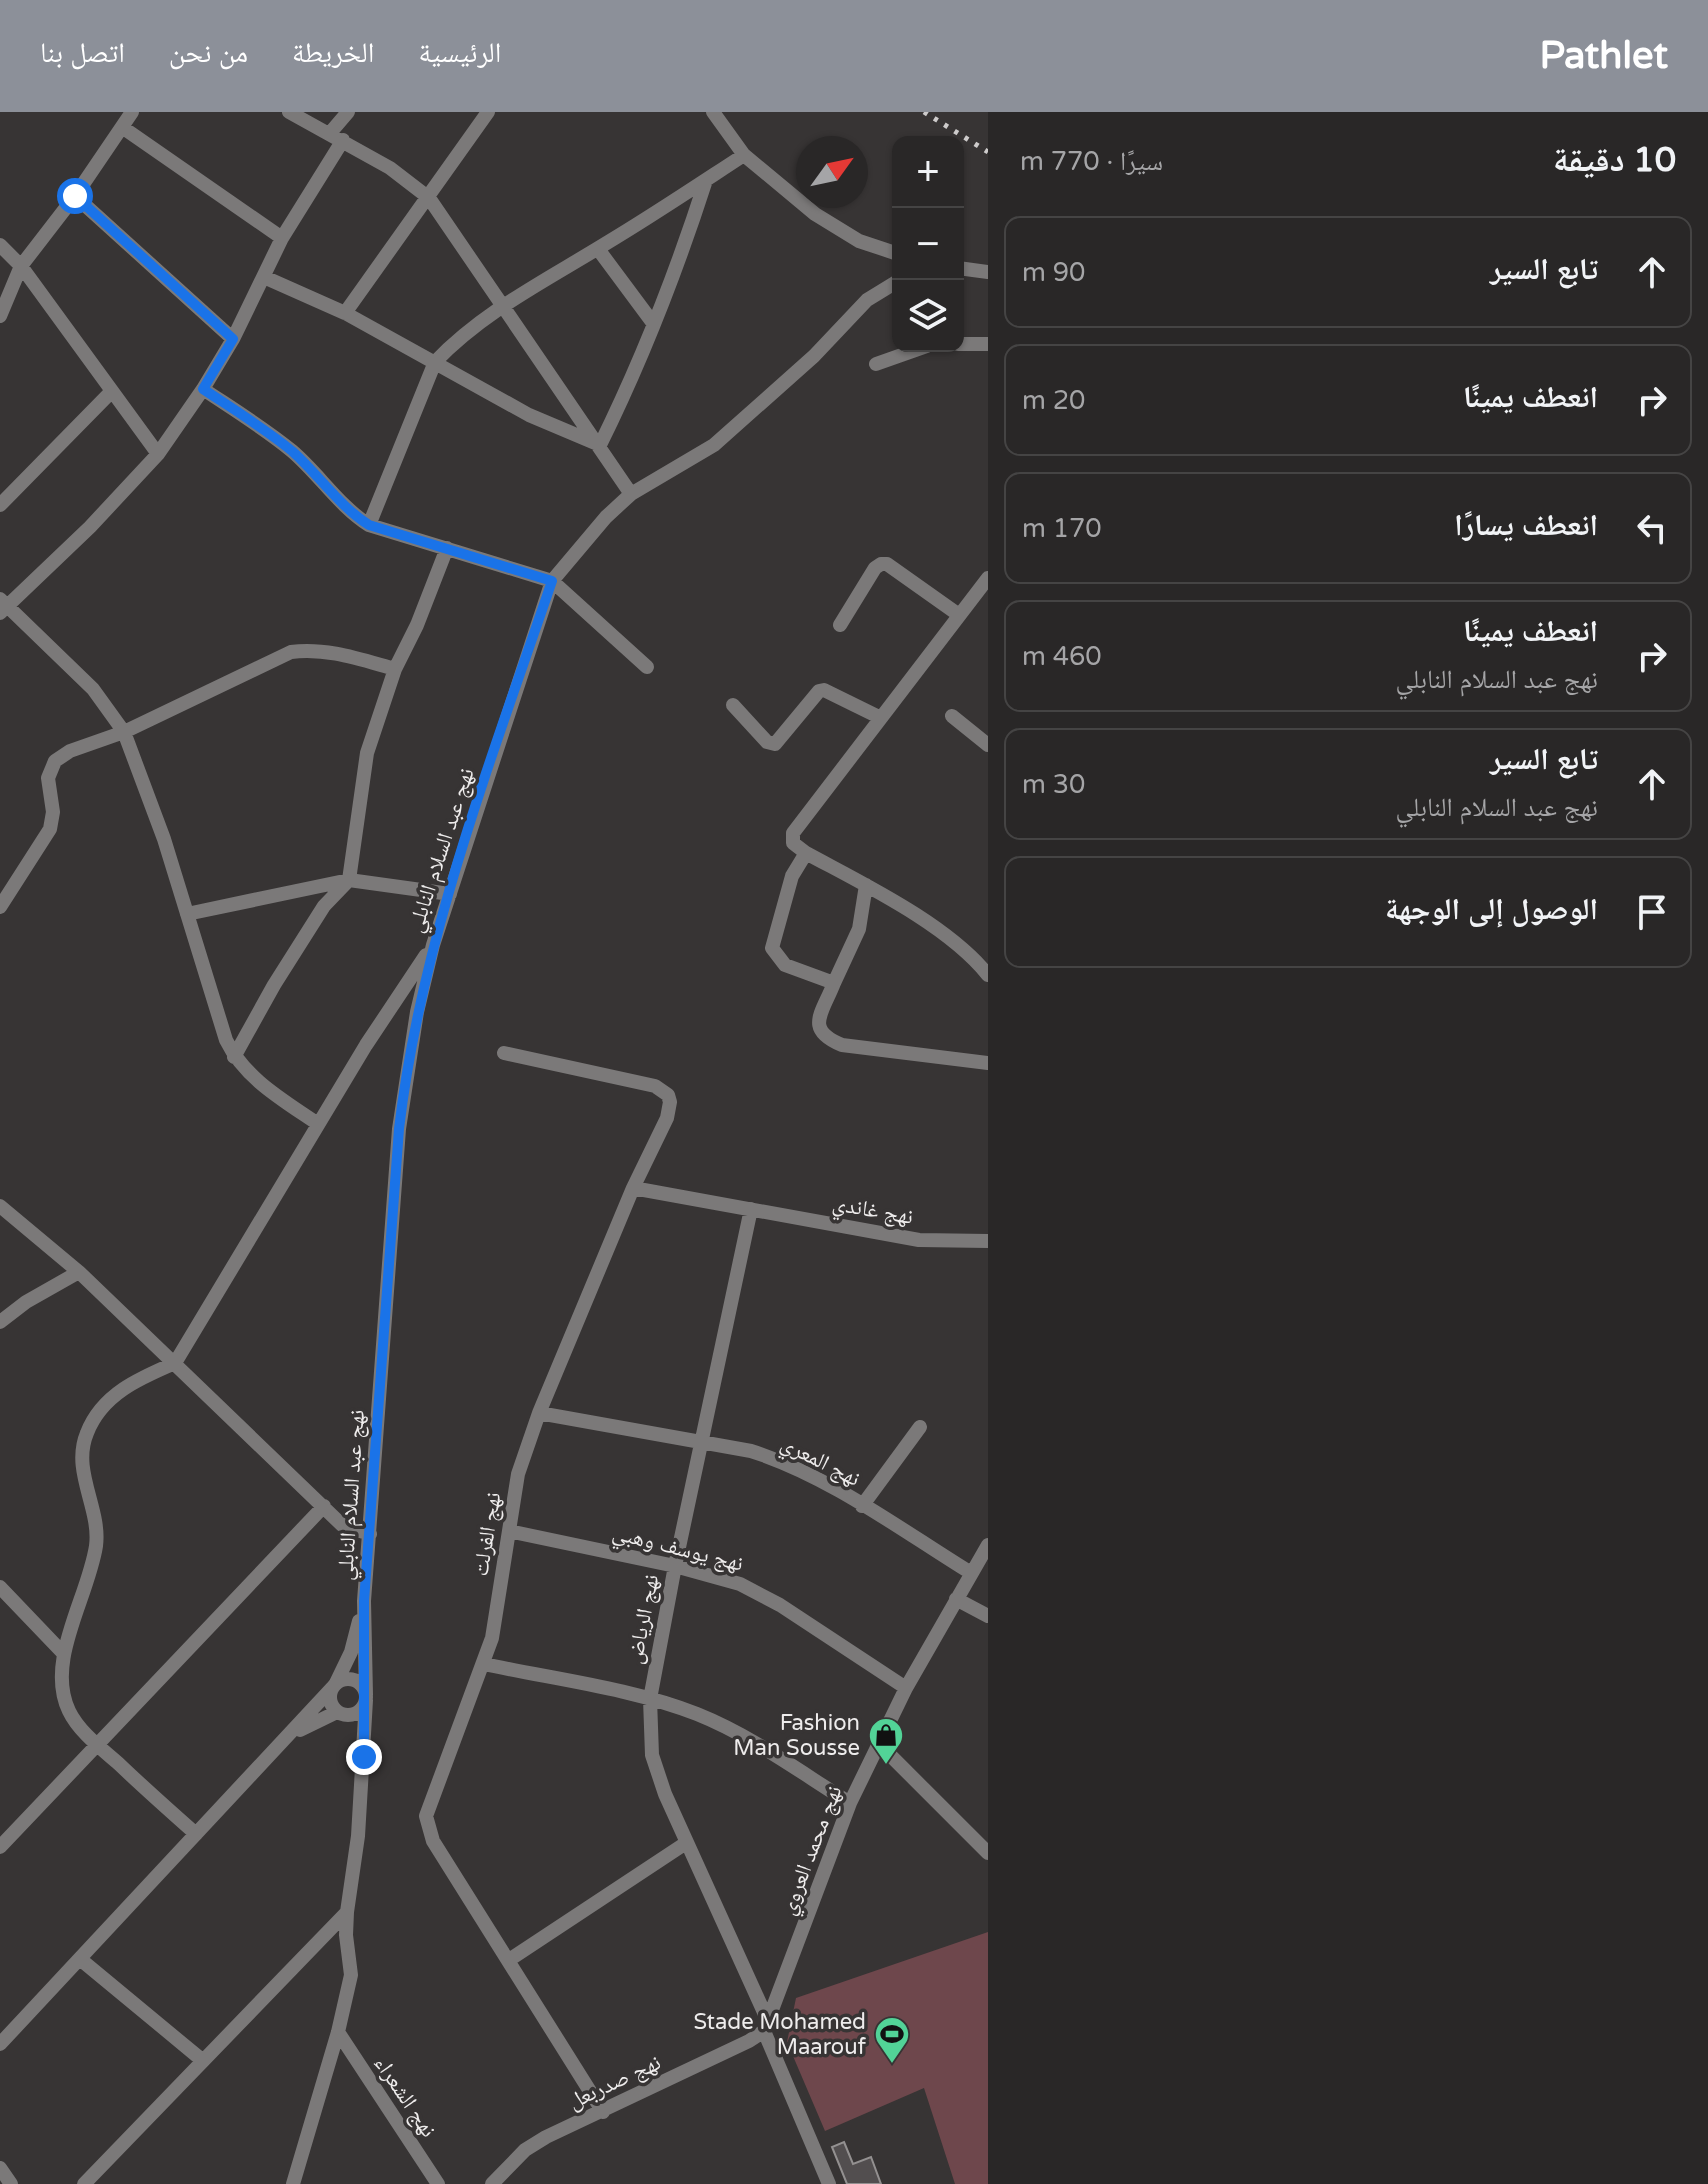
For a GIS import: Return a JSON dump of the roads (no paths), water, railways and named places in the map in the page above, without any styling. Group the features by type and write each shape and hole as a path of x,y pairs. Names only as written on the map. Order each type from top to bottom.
{"street":[{"path":"0,316 21,266 75,196 132,112"},
{"path":"289,112 390,168 429,198 631,494"},
{"path":"318,1124 256,1081 234,1057 226,1040 164,839 124,732 93,689 2,607 90,527 158,454 233,339 348,112"},
{"path":"345,313 488,112"},
{"path":"713,112 744,155 815,214 859,241 892,252"},
{"path":"122,127 282,238"},
{"path":"369,525 435,362 472,326 744,155"},
{"path":"600,445 653,323 706,180"},
{"path":"75,196 233,339"},
{"path":"0,245 21,266 158,454"},
{"path":"598,249 653,323"},
{"path":"964,269 988,272"},
{"path":"264,277 345,313 529,415 600,445"},
{"name":"نهج عبد السلام النابلي","path":"293,2184 338,2032 351,1975 346,1935 364,1757 364,1601 399,1129 417,1012 433,945 552,581 606,517 631,494 714,445 814,356 867,300 892,285"},
{"path":"964,344 988,344"},
{"path":"876,364 910,352"},
{"path":"203,389 291,451 318,475 354,516 369,525 552,581 647,667"},
{"path":"0,505 112,391"},
{"path":"234,1057 274,985 324,906 349,880 367,753 395,669 417,625 447,548"},
{"path":"840,625 875,568 881,564 887,564 959,615"},
{"path":"988,578 793,833 793,843 806,853 866,885 952,940 976,959 988,975"},
{"path":"0,907 50,829 53,812 48,778 55,761 70,751 124,732 291,652 303,650 344,655 395,669"},
{"path":"733,705 767,742 775,744 819,691 824,690 881,718"},
{"path":"952,716 988,745"},
{"path":"806,853 792,876 772,948 785,965 834,983"},
{"path":"187,914 349,880 450,894"},
{"path":"866,885 859,929 818,1027 826,1039 842,1045 988,1063"},
{"path":"196,1834 96,1744 70,1715 63,1698 60,1681 64,1654 90,1575 97,1540 81,1458 87,1430 118,1392 136,1379 175,1363 366,1045 433,945"},
{"name":"نهج الفرلت","path":"504,1053 647,1084 665,1091 670,1102 667,1118 633,1188 539,1413 518,1474 492,1638 426,1816 433,1841 603,2112"},
{"name":"نهج غاندي","path":"633,1188 919,1240 988,1241"},
{"path":"0,1206 79,1272 342,1525 370,1534"},
{"name":"نهج الرياض","path":"751,1209 675,1566 650,1699 650,1742 655,1768 766,2026"},
{"path":"0,1322 26,1302 79,1272"},
{"name":"نهج المعري","path":"539,1413 751,1451 781,1460 971,1573"},
{"path":"862,1506 920,1427"},
{"path":"0,1847 324,1506"},
{"name":"نهج يوسف وهبي","path":"509,1531 724,1578 752,1590 906,1688"},
{"name":"نهج محمد العروي","path":"766,2026 850,1803 906,1688 988,1545"},
{"path":"0,1587 64,1654"},
{"path":"956,1599 988,1616"},
{"name":"نهج عبد السلام النابلي","path":"0,2044 333,1686 351,1652 364,1601"},
{"path":"484,1664 650,1699 699,1715 728,1728 850,1803"},
{"path":"286,1738 339,1713 354,1714 362,1708 366,1698 361,1685 351,1679 333,1686 331,1703 339,1713 357,1735 364,1757"},
{"path":"880,1745 988,1853"},
{"path":"509,1960 686,1843"},
{"path":"84,2184 347,1912"},
{"path":"80,1959 202,2060"},
{"path":"766,2026 829,2184"},
{"name":"نهج صدربعل","path":"492,2184 525,2150 546,2137 749,2041 766,2026"},
{"name":"نهج الشعراء","path":"338,2032 438,2184"},
{"path":"0,2168 11,2184"}],"railway":[{"path":"924,112 988,152"}],"place":[{"name":"Fashion Man Sousse","path":"886,1766"},
{"name":"Stade Mohamed Maarouf","path":"892,2065"}]}
